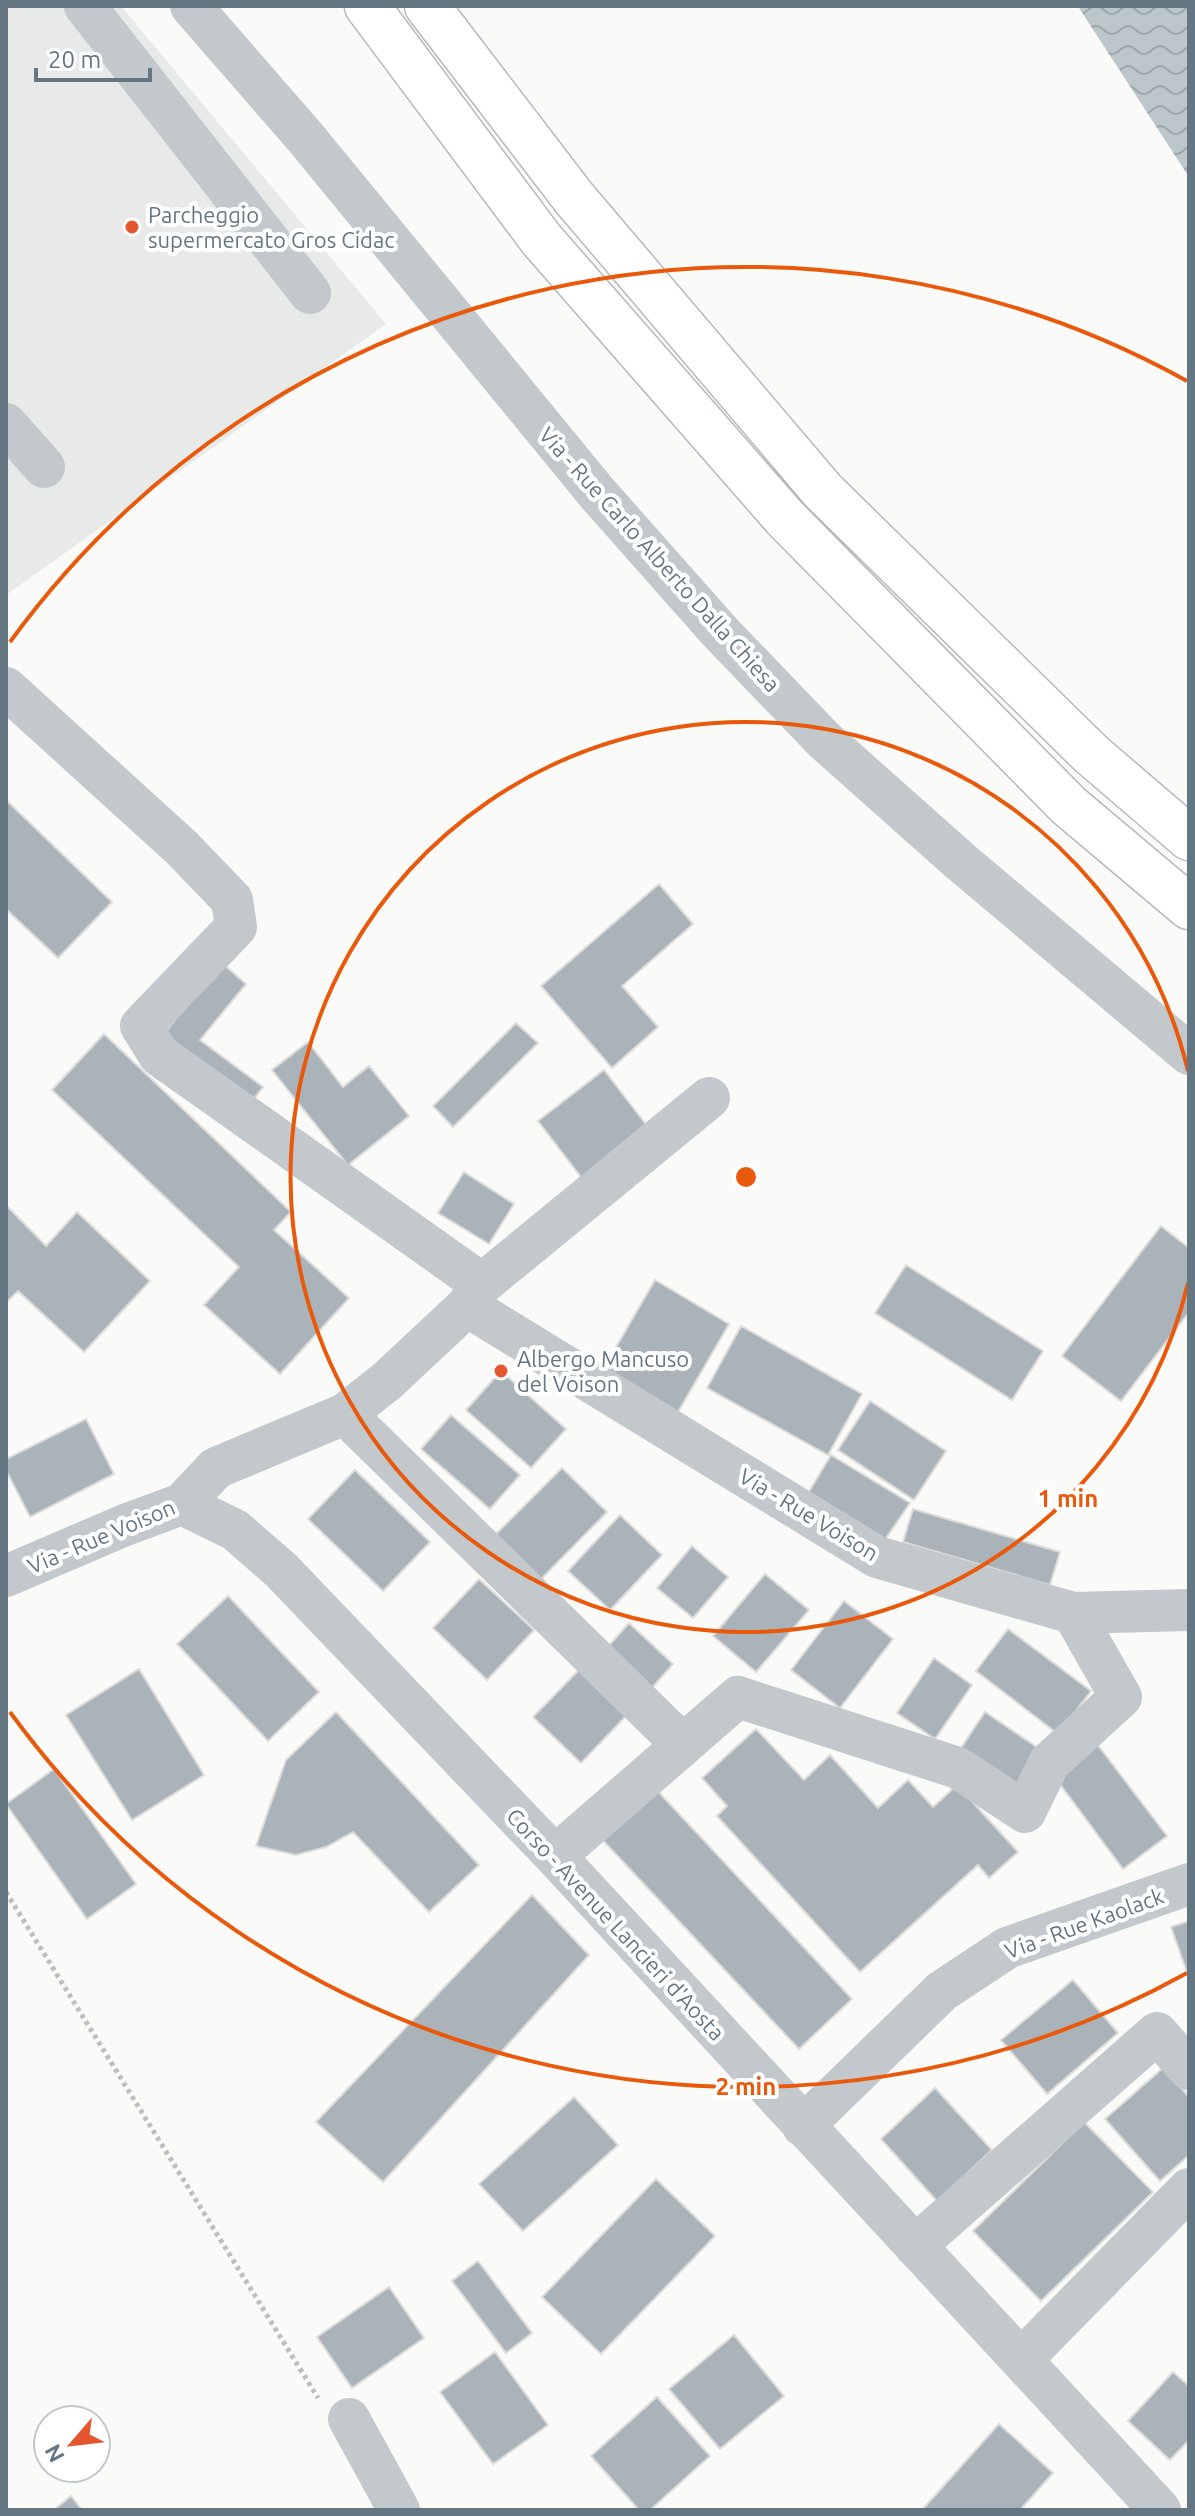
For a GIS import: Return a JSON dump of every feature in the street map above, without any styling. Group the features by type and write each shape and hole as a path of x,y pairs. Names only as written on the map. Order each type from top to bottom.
{"highway":[{"path":"367,6 541,239 785,518 1068,805 1189,907"},
{"path":"427,6 574,198 823,491 1091,754 1189,838"}],"street":[{"path":"85,6 310,293"},
{"name":"Via - Rue Carlo Alberto Dalla Chiesa","path":"191,6 305,137 597,493 721,633 824,740 949,851 1189,1054"},
{"path":"6,424 44,467"},
{"path":"6,688 182,848 232,900 236,927 141,1026 159,1055 474,1295"},
{"name":"Via - Rue Voison","path":"6,1576 182,1504 216,1468 345,1414 387,1381 474,1295 709,1098"},
{"name":"Via - Rue Voison","path":"474,1295 877,1557 1073,1613 1189,1610"},
{"path":"345,1414 683,1745"},
{"name":"Corso - Avenue Lancieri d'Aosta","path":"182,1504 235,1530 281,1570 555,1856 1160,2510"},
{"path":"555,1856 738,1697 958,1768 1025,1812 1049,1763 1121,1697 1073,1613"},
{"name":"Via - Rue Kaolack","path":"803,2126 942,1991 1007,1948 1189,1884"},
{"path":"915,2246 1157,2033 1189,2069"},
{"path":"1021,2360 1189,2189"},
{"path":"349,2419 399,2510"}],"path":[{"path":"6,1892 330,2416 349,2419"}],"shaded area":[{"name":"Parcheggio supermercato Gros Cidac","path":"6,6 121,6 386,324 6,595"}],"water":[{"path":"1078,6 1189,6 1189,177 1081,11"}],"building":[{"path":"6,800 112,902 58,958 6,909"},
{"path":"659,884 693,924 622,986 658,1027 612,1068 541,986"},
{"path":"222,963 246,984 200,1040 263,1087 249,1105 161,1037"},
{"path":"516,1023 538,1043 453,1127 433,1106"},
{"path":"104,1034 291,1212 274,1230 349,1298 280,1374 204,1305 239,1267 52,1090"},
{"path":"308,1042 343,1087 369,1066 409,1116 348,1165 272,1070"},
{"path":"604,1070 651,1131 585,1182 538,1121"},
{"path":"464,1172 514,1204 489,1244 438,1213"},
{"path":"6,1205 46,1246 77,1212 150,1281 84,1352 18,1291 6,1303"},
{"path":"1161,1226 1189,1248 1189,1312 1121,1401 1062,1356"},
{"path":"906,1265 1043,1351 1012,1400 875,1313"},
{"path":"655,1280 729,1324 678,1412 604,1368"},
{"path":"741,1326 862,1394 828,1455 707,1388"},
{"path":"501,1371 566,1429 531,1468 466,1410"},
{"path":"870,1401 946,1451 914,1500 838,1450"},
{"path":"451,1415 520,1475 490,1509 421,1449"},
{"path":"86,1419 114,1474 30,1517 6,1470 6,1459"},
{"path":"831,1455 910,1503 884,1541 807,1495"},
{"path":"562,1468 607,1512 539,1581 494,1536"},
{"path":"355,1470 430,1542 383,1591 308,1519"},
{"path":"913,1509 1060,1552 1050,1585 903,1542"},
{"path":"620,1515 662,1555 610,1610 568,1571"},
{"path":"692,1546 728,1577 693,1618 657,1588"},
{"path":"765,1574 809,1610 756,1672 713,1636"},
{"path":"479,1579 534,1630 487,1680 433,1628"},
{"path":"228,1596 319,1692 268,1741 177,1644"},
{"path":"844,1601 893,1639 840,1708 791,1670"},
{"path":"629,1623 673,1664 649,1691 605,1650"},
{"path":"1008,1629 1091,1691 1058,1734 976,1671"},
{"path":"934,1658 972,1685 935,1739 897,1713"},
{"path":"139,1669 204,1775 132,1820 66,1715"},
{"path":"580,1669 627,1715 581,1763 533,1717"},
{"path":"336,1712 479,1865 429,1912 353,1832 326,1847 296,1855 256,1846 286,1760"},
{"path":"985,1712 1044,1752 1020,1788 961,1748"},
{"path":"756,1729 804,1780 830,1755 878,1808 908,1780 933,1807 957,1785 1018,1852 989,1878 978,1865 860,1972 717,1816 727,1806 702,1778"},
{"path":"1094,1740 1167,1836 1123,1869 1051,1772"},
{"path":"54,1769 136,1884 87,1919 6,1804"},
{"path":"650,1783 852,1999 799,2049 597,1834"},
{"path":"532,1895 589,1955 383,2182 316,2122"},
{"path":"1189,1921 1189,1978 1171,1927"},
{"path":"1073,1980 1118,2033 1047,2094 1001,2040"},
{"path":"1163,2068 1189,2097 1189,2155 1160,2181 1105,2119"},
{"path":"935,2088 992,2150 937,2201 881,2139"},
{"path":"574,2097 618,2145 523,2231 479,2184"},
{"path":"1084,2122 1153,2192 1041,2301 973,2231"},
{"path":"656,2179 715,2236 601,2354 542,2297"},
{"path":"478,2261 532,2333 506,2353 452,2281"},
{"path":"389,2287 424,2338 352,2388 317,2337"},
{"path":"734,2335 784,2396 720,2449 669,2389"},
{"path":"495,2352 548,2425 493,2464 440,2392"},
{"path":"1173,2372 1189,2386 1189,2440 1170,2460 1128,2421"},
{"path":"657,2397 710,2456 650,2510 639,2510 591,2456"},
{"path":"999,2424 1053,2473 1020,2510 922,2510"},
{"path":"71,2496 82,2510 54,2510"}],"place":[{"name":"Parcheggio supermercato Gros Cidac","path":"132,227"},
{"name":"Albergo Mancuso del Voison","path":"501,1371"}]}
